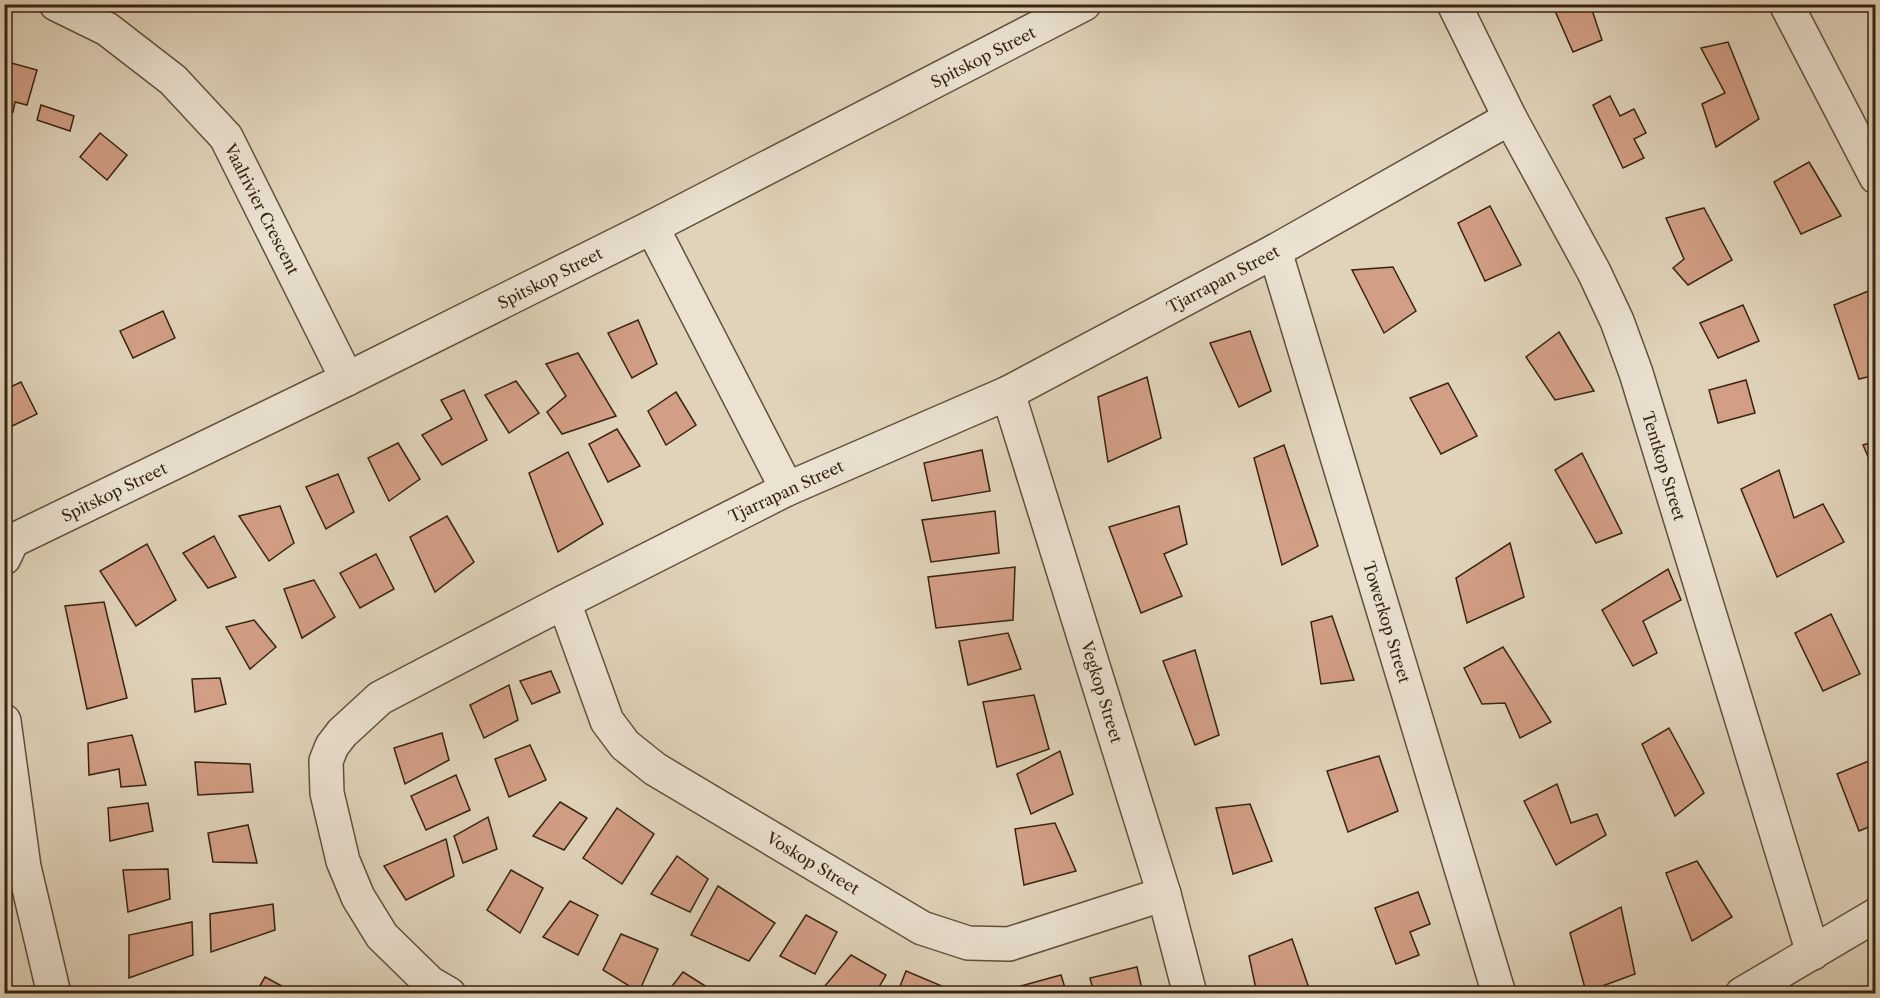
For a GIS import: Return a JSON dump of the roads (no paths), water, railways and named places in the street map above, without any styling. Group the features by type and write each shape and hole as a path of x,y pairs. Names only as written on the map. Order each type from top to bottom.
{"street":[{"name":"Vaalrivier Crescent","path":"56,4 107,30 173,80 226,137 347,379"},
{"name":"Spitskop Street","path":"8,549 652,227 1084,4"},
{"name":"Tentkop Street","path":"1454,4 1510,118 1617,321 1636,373 1813,952"},
{"path":"1785,4 1875,177"},
{"name":"Tjarrapan Street","path":"435,990 382,936 358,897 344,861 327,793 326,761 332,746 342,733 380,698 787,489 1008,393 1275,251 1510,118"},
{"path":"652,227 787,489"},
{"name":"Towerkop Street","path":"1275,251 1499,993"},
{"name":"Vegkop Street","path":"1008,393 1164,894 1190,993"},
{"name":"Voskop Street","path":"564,602 607,721 625,745 655,769 922,928 968,943 1009,944 1164,894"},
{"path":"4,721 14,869 54,993"},
{"path":"1742,993 1875,915"}]}
